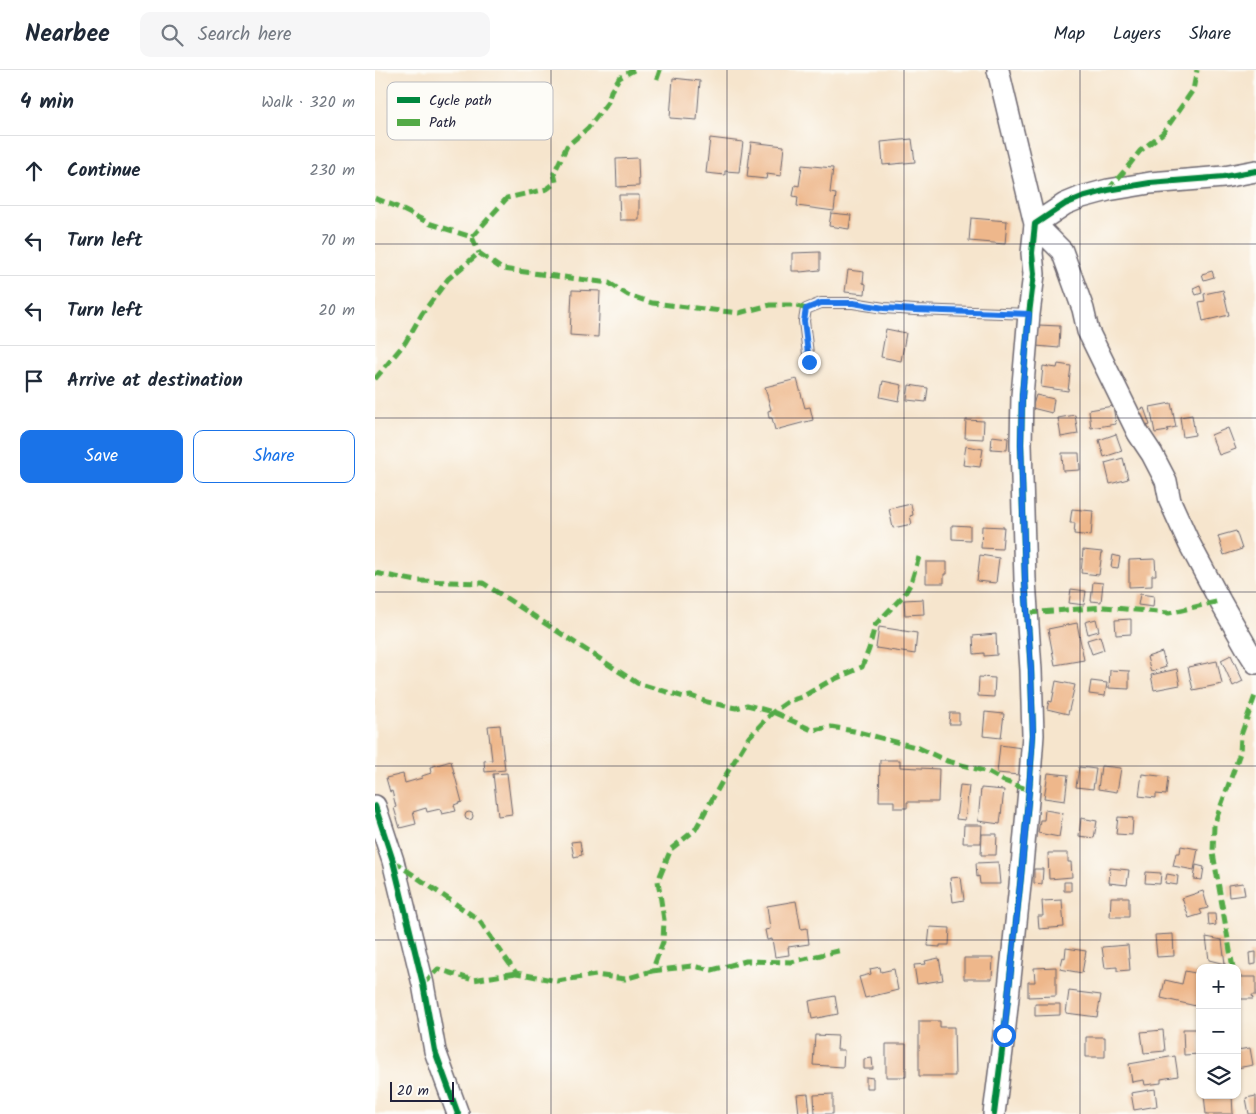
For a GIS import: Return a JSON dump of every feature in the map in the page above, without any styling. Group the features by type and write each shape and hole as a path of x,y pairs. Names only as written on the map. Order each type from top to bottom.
{"street":[{"path":"994,1114 1021,876 1033,735 1025,580 1021,444 1022,396 1034,274 1032,253 1035,224 998,70"},
{"path":"1035,224 1073,200 1108,190 1150,183 1224,177 1256,171"},
{"path":"1035,224 1062,251 1083,309 1088,331 1138,433 1152,454 1166,481 1169,501 1189,543 1256,663"},
{"path":"375,806 393,861 423,984 435,1051 458,1114"}],"lane":[{"path":"809,362 804,321 806,309 821,303 853,303 915,310 1029,314"}],"building":[{"path":"673,78 700,81 697,120 670,118"},
{"path":"710,138 743,142 739,172 725,171 725,175 706,173"},
{"path":"912,139 915,162 883,165 881,142"},
{"path":"751,142 784,146 781,176 767,174 766,179 747,177"},
{"path":"638,158 639,186 617,187 616,159"},
{"path":"802,165 833,168 830,193 836,194 834,211 797,206 798,197 793,196 795,185 799,186"},
{"path":"619,195 639,195 639,220 620,220"},
{"path":"831,213 851,215 849,229 829,226"},
{"path":"971,218 1007,221 1005,244 969,241"},
{"path":"820,252 820,270 792,271 792,253"},
{"path":"848,270 864,272 865,294 845,292"},
{"path":"1212,271 1214,277 1204,280 1202,274"},
{"path":"1200,285 1202,293 1196,295 1193,288"},
{"path":"572,290 600,291 598,337 570,335"},
{"path":"1223,290 1229,315 1203,321 1199,302 1205,301 1204,294"},
{"path":"1038,325 1060,326 1059,348 1036,346"},
{"path":"886,329 906,333 901,361 881,357"},
{"path":"1058,364 1071,366 1068,391 1041,387 1043,366 1057,368"},
{"path":"797,379 805,408 810,407 813,420 775,430 772,418 769,418 768,411 771,410 765,387"},
{"path":"883,381 902,385 899,401 880,397"},
{"path":"909,385 928,388 926,402 907,400"},
{"path":"1036,395 1054,399 1052,413 1032,408"},
{"path":"1171,403 1176,427 1167,429 1168,431 1155,433 1150,407"},
{"path":"1113,406 1116,424 1091,428 1089,410"},
{"path":"1144,408 1150,425 1142,428 1136,411"},
{"path":"1075,415 1078,434 1061,437 1058,418"},
{"path":"1192,415 1195,435 1183,437 1180,417"},
{"path":"966,420 984,421 983,439 965,438"},
{"path":"1228,428 1236,449 1219,455 1211,435"},
{"path":"1116,434 1122,451 1104,457 1099,440"},
{"path":"992,436 1008,438 1007,450 991,449"},
{"path":"966,446 983,449 980,467 963,465"},
{"path":"1062,453 1079,453 1080,470 1063,471"},
{"path":"1123,458 1128,479 1110,484 1105,463"},
{"path":"911,504 913,515 910,516 912,524 893,528 889,509"},
{"path":"1072,509 1093,511 1091,536 1074,534 1075,523 1070,523"},
{"path":"952,525 970,526 970,540 952,539"},
{"path":"982,526 1004,527 1002,549 981,548"},
{"path":"1236,531 1242,549 1224,555 1218,536"},
{"path":"1083,550 1102,552 1099,575 1081,573"},
{"path":"980,555 999,558 996,583 977,581"},
{"path":"1113,555 1120,557 1118,568 1111,567"},
{"path":"1155,559 1156,575 1152,575 1152,586 1129,587 1129,560"},
{"path":"926,562 947,562 947,574 944,574 944,583 926,583"},
{"path":"1093,582 1103,583 1101,602 1091,601"},
{"path":"1071,589 1086,591 1084,605 1069,603"},
{"path":"1140,594 1154,596 1153,607 1138,605"},
{"path":"923,599 924,614 905,615 904,600"},
{"path":"1096,619 1099,631 1088,634 1085,622"},
{"path":"1131,619 1131,634 1116,635 1115,620"},
{"path":"1077,623 1084,660 1055,665 1048,629"},
{"path":"879,627 917,633 915,654 876,648"},
{"path":"996,634 997,655 984,656 984,653 974,654 973,636"},
{"path":"1100,636 1104,650 1092,654 1087,640"},
{"path":"1162,652 1166,667 1151,672 1147,657"},
{"path":"1231,655 1243,681 1233,686 1221,660"},
{"path":"1217,661 1222,684 1193,690 1188,667"},
{"path":"1177,669 1180,685 1154,690 1151,675"},
{"path":"1110,670 1129,671 1129,689 1109,688"},
{"path":"979,677 995,678 994,697 978,696"},
{"path":"1056,681 1075,685 1068,714 1047,709 1049,701 1052,702"},
{"path":"1091,681 1107,683 1105,696 1089,694"},
{"path":"985,712 1004,714 1001,738 983,736"},
{"path":"950,713 959,713 959,724 949,724"},
{"path":"500,725 505,770 485,772 484,761 492,760 488,726"},
{"path":"1000,745 1022,748 1019,775 997,773"},
{"path":"880,760 900,760 900,767 939,769 938,802 907,802 907,808 894,808 894,801 879,801"},
{"path":"451,761 462,802 454,805 456,811 442,814 440,809 427,812 426,808 413,812 416,824 400,828 394,808 396,807 392,791 390,792 386,778 403,774 405,783 431,773 430,767"},
{"path":"1101,766 1121,768 1117,792 1098,789"},
{"path":"1079,767 1096,769 1093,789 1076,787"},
{"path":"507,773 512,814 498,816 493,774"},
{"path":"1048,773 1068,775 1065,801 1044,798"},
{"path":"1142,774 1168,777 1166,795 1156,794 1156,798 1139,796"},
{"path":"960,785 969,786 965,820 956,819"},
{"path":"981,788 1004,790 1000,824 978,821"},
{"path":"1045,810 1063,813 1059,837 1038,833 1040,820 1044,820"},
{"path":"469,812 473,816 469,820 465,816"},
{"path":"1118,817 1133,818 1132,835 1116,834"},
{"path":"1081,818 1097,821 1094,838 1079,836"},
{"path":"964,825 982,825 981,843 963,843"},
{"path":"982,834 997,834 996,855 981,855"},
{"path":"580,841 582,855 574,857 571,842"},
{"path":"1181,846 1198,849 1194,870 1173,866 1176,853 1180,853"},
{"path":"1048,853 1068,853 1072,877 1049,879"},
{"path":"998,862 1000,884 980,884 979,876 977,877 976,863"},
{"path":"1196,865 1204,867 1202,880 1194,879"},
{"path":"1110,868 1129,870 1127,885 1109,883"},
{"path":"1034,869 1043,869 1042,884 1034,883"},
{"path":"1146,872 1161,873 1160,884 1145,883"},
{"path":"1167,874 1178,876 1177,885 1165,883"},
{"path":"961,877 964,900 953,902 950,878"},
{"path":"1064,882 1071,882 1071,891 1064,891"},
{"path":"1243,883 1245,895 1229,897 1228,885"},
{"path":"1203,891 1208,908 1200,910 1202,914 1189,918 1182,898"},
{"path":"1111,897 1129,897 1129,917 1110,917"},
{"path":"1062,900 1064,927 1039,929 1038,916 1043,916 1042,901"},
{"path":"796,901 801,929 807,928 809,944 788,947 789,955 775,957 772,939 767,940 765,930 770,929 767,906"},
{"path":"1208,914 1215,914 1216,925 1209,926"},
{"path":"930,927 950,928 949,945 940,945 940,947 928,946"},
{"path":"1173,934 1174,956 1157,957 1155,935"},
{"path":"1206,937 1222,940 1225,964 1209,960"},
{"path":"1128,945 1130,970 1117,971 1117,967 1105,968 1102,947"},
{"path":"1066,948 1086,951 1082,973 1060,969 1063,957 1065,958"},
{"path":"1256,952 1256,964 1250,965 1249,953"},
{"path":"939,958 943,980 917,984 914,965 926,964 925,961"},
{"path":"964,958 993,958 992,979 964,979"},
{"path":"880,967 881,972 894,969 898,990 865,998 859,977 871,974 870,969"},
{"path":"1056,967 1056,996 1028,997 1028,982 1035,982 1034,968"},
{"path":"1185,971 1196,973 1196,1006 1161,998 1165,980 1182,984"},
{"path":"1241,977 1256,977 1256,995 1252,995 1253,999 1241,999"},
{"path":"1069,991 1101,995 1097,1017 1066,1013"},
{"path":"835,996 838,1014 812,1019 809,1001"},
{"path":"1035,1004 1060,1004 1060,1015 1035,1016"},
{"path":"919,1021 940,1021 940,1027 954,1027 955,1076 919,1076"},
{"path":"1183,1029 1196,1029 1196,1054 1184,1055"},
{"path":"1163,1030 1165,1051 1144,1053 1141,1032"},
{"path":"815,1035 838,1036 837,1050 844,1050 843,1067 813,1065"},
{"path":"1086,1037 1105,1037 1105,1057 1086,1057"},
{"path":"886,1044 906,1044 906,1077 886,1077"},
{"path":"1250,1048 1253,1065 1241,1067 1241,1049"},
{"path":"1175,1056 1178,1076 1161,1079 1161,1083 1145,1085 1144,1080 1132,1082 1129,1064"},
{"path":"872,1058 873,1069 864,1069 864,1059"},
{"path":"866,1077 873,1078 873,1088 866,1088"},
{"path":"1155,1089 1157,1106 1134,1110 1131,1093"},
{"path":"808,1094 810,1114 799,1114 797,1095"},
{"path":"833,1094 833,1114 815,1114 814,1095"},
{"path":"1256,1096 1256,1114 1249,1114 1246,1098"},
{"path":"1204,1099 1232,1099 1233,1114 1206,1114"}],"marked path":[{"path":"472,237 507,198 547,189 556,182 554,173 567,146 588,128 608,102 611,91 619,78 634,70"},
{"path":"657,79 660,70"},
{"path":"1108,190 1140,151 1163,133 1193,90 1197,70"},
{"path":"375,198 431,224 472,237 479,253"},
{"path":"375,379 405,343 422,314 448,279 479,253 502,269 609,283 628,295 652,303 739,313 770,305 795,305 806,309"},
{"path":"393,861 479,920 516,973 557,981 596,975 625,979 652,971 663,942 664,920 658,881 671,849 695,830 749,737 773,712 789,701 802,697 828,682 862,667 875,625 904,595 911,583 919,557"},
{"path":"375,573 417,581 483,583 637,683 684,697 691,696 707,702 736,708 747,705 773,712 812,730 831,727 919,748 947,761 988,772 1004,781 1029,790"},
{"path":"1028,613 1104,607 1169,613 1220,601"},
{"path":"1232,964 1213,853 1214,825 1240,753 1241,735 1256,693"},
{"path":"652,971 692,966 712,970 746,961 791,962 842,950"},
{"path":"423,984 438,969 473,980 516,973"}],"cycle path":[{"path":"994,1114 1021,876 1033,735 1025,580 1021,444 1022,396 1034,274 1032,253 1035,224 1065,204 1108,190 1150,183 1224,177 1256,171"},
{"path":"375,806 393,861 423,984 435,1051 458,1114"}],"route":[{"path":"809,362 804,321 806,309 821,303 853,303 915,310 1029,314 1022,396 1021,444 1025,580 1033,735 1021,876 1004,1035"}]}
